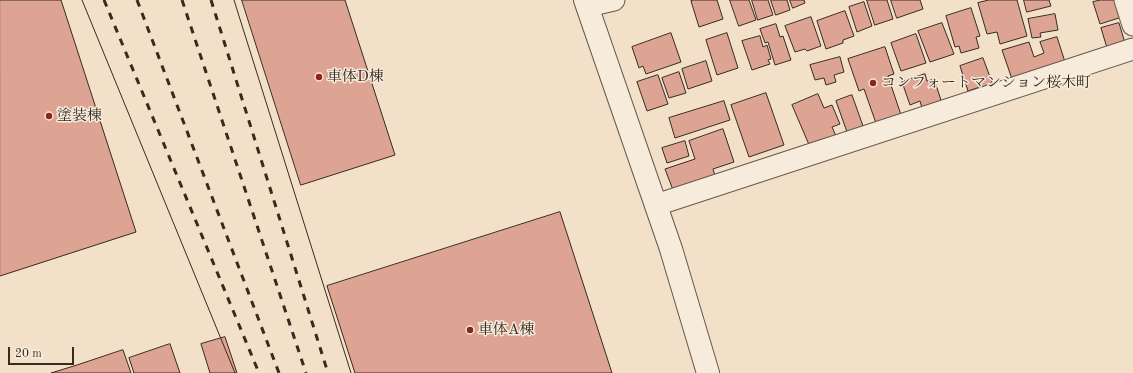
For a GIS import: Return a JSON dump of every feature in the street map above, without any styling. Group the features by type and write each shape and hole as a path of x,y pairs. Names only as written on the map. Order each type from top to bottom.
{"street":[{"path":"614,0 587,3 656,204 708,373"},
{"path":"1125,0 1133,25"},
{"path":"656,204 1133,49"}],"building":[{"name":"塗装棟","path":"0,0 61,0 136,232 0,276"},
{"name":"車体D棟","path":"242,0 345,0 395,155 301,185"},
{"path":"717,0 723,19 699,27 691,1"},
{"path":"730,0 749,0 756,20 739,26"},
{"path":"752,0 768,0 773,15 758,20"},
{"path":"771,0 787,0 790,10 776,15"},
{"path":"790,0 804,0 805,3 793,8"},
{"path":"867,0 887,0 893,19 875,25"},
{"path":"891,0 920,0 923,9 897,18"},
{"path":"989,0 1017,0 1027,36 1000,44 997,32 987,34 978,3"},
{"path":"1024,0 1049,0 1051,6 1027,12"},
{"path":"1101,0 1117,0 1122,17 1100,24 1093,2"},
{"path":"864,2 872,26 857,32 849,7"},
{"path":"971,8 980,36 976,37 979,48 961,53 959,46 955,47 946,16"},
{"path":"845,11 854,36 843,40 843,43 826,49 817,21"},
{"path":"1055,14 1058,30 1040,33 1041,37 1032,38 1028,19"},
{"path":"811,17 821,46 807,51 805,49 795,52 785,26"},
{"path":"942,23 954,54 930,62 918,31"},
{"path":"1119,23 1125,43 1107,48 1101,28"},
{"path":"776,24 780,37 783,36 791,60 775,65 768,42 765,43 760,29"},
{"path":"671,33 681,62 646,74 643,66 639,68 632,47"},
{"path":"727,33 738,68 717,75 706,40"},
{"path":"916,34 926,63 901,71 891,43"},
{"path":"760,36 763,47 767,45 771,59 768,60 770,64 752,70 742,41"},
{"path":"1057,37 1066,65 1013,82 1002,50 1029,42 1034,57 1044,53 1040,42"},
{"name":"コンフォートマンション桜木町","path":"885,47 894,74 888,76 902,118 877,126 864,89 859,91 848,59"},
{"path":"840,57 844,72 834,75 836,82 826,85 824,78 815,80 810,65"},
{"path":"983,58 993,85 968,91 960,66"},
{"path":"706,61 712,81 688,89 682,69"},
{"path":"679,72 686,93 669,98 662,78"},
{"path":"925,74 927,81 934,79 944,109 924,115 920,101 910,105 902,82"},
{"path":"658,75 668,104 647,111 637,82"},
{"path":"766,93 784,145 749,157 731,105"},
{"path":"818,94 824,108 832,105 840,124 832,127 836,136 810,147 792,105"},
{"path":"852,95 863,126 847,132 836,101"},
{"path":"724,101 730,120 675,138 669,118"},
{"path":"723,129 734,162 713,169 715,176 673,190 665,169 695,159 689,141"},
{"path":"685,141 689,156 667,163 662,148"},
{"name":"車体A棟","path":"560,212 612,373 355,373 327,286"},
{"path":"225,337 237,373 210,373 201,344"},
{"path":"170,344 180,373 134,373 129,358"},
{"path":"123,350 131,373 51,373 77,365"}],"tram line":[{"path":"82,0 235,373"},
{"path":"234,0 351,373"}],"railway":[{"path":"104,0 259,373"},
{"path":"137,0 279,373"},
{"path":"182,0 306,373"},
{"path":"211,0 328,373"}],"place":[{"name":"車体D棟","path":"319,77"},
{"name":"コンフォートマンション桜木町","path":"873,83"},
{"name":"塗装棟","path":"49,116"},
{"name":"車体A棟","path":"470,330"}]}
